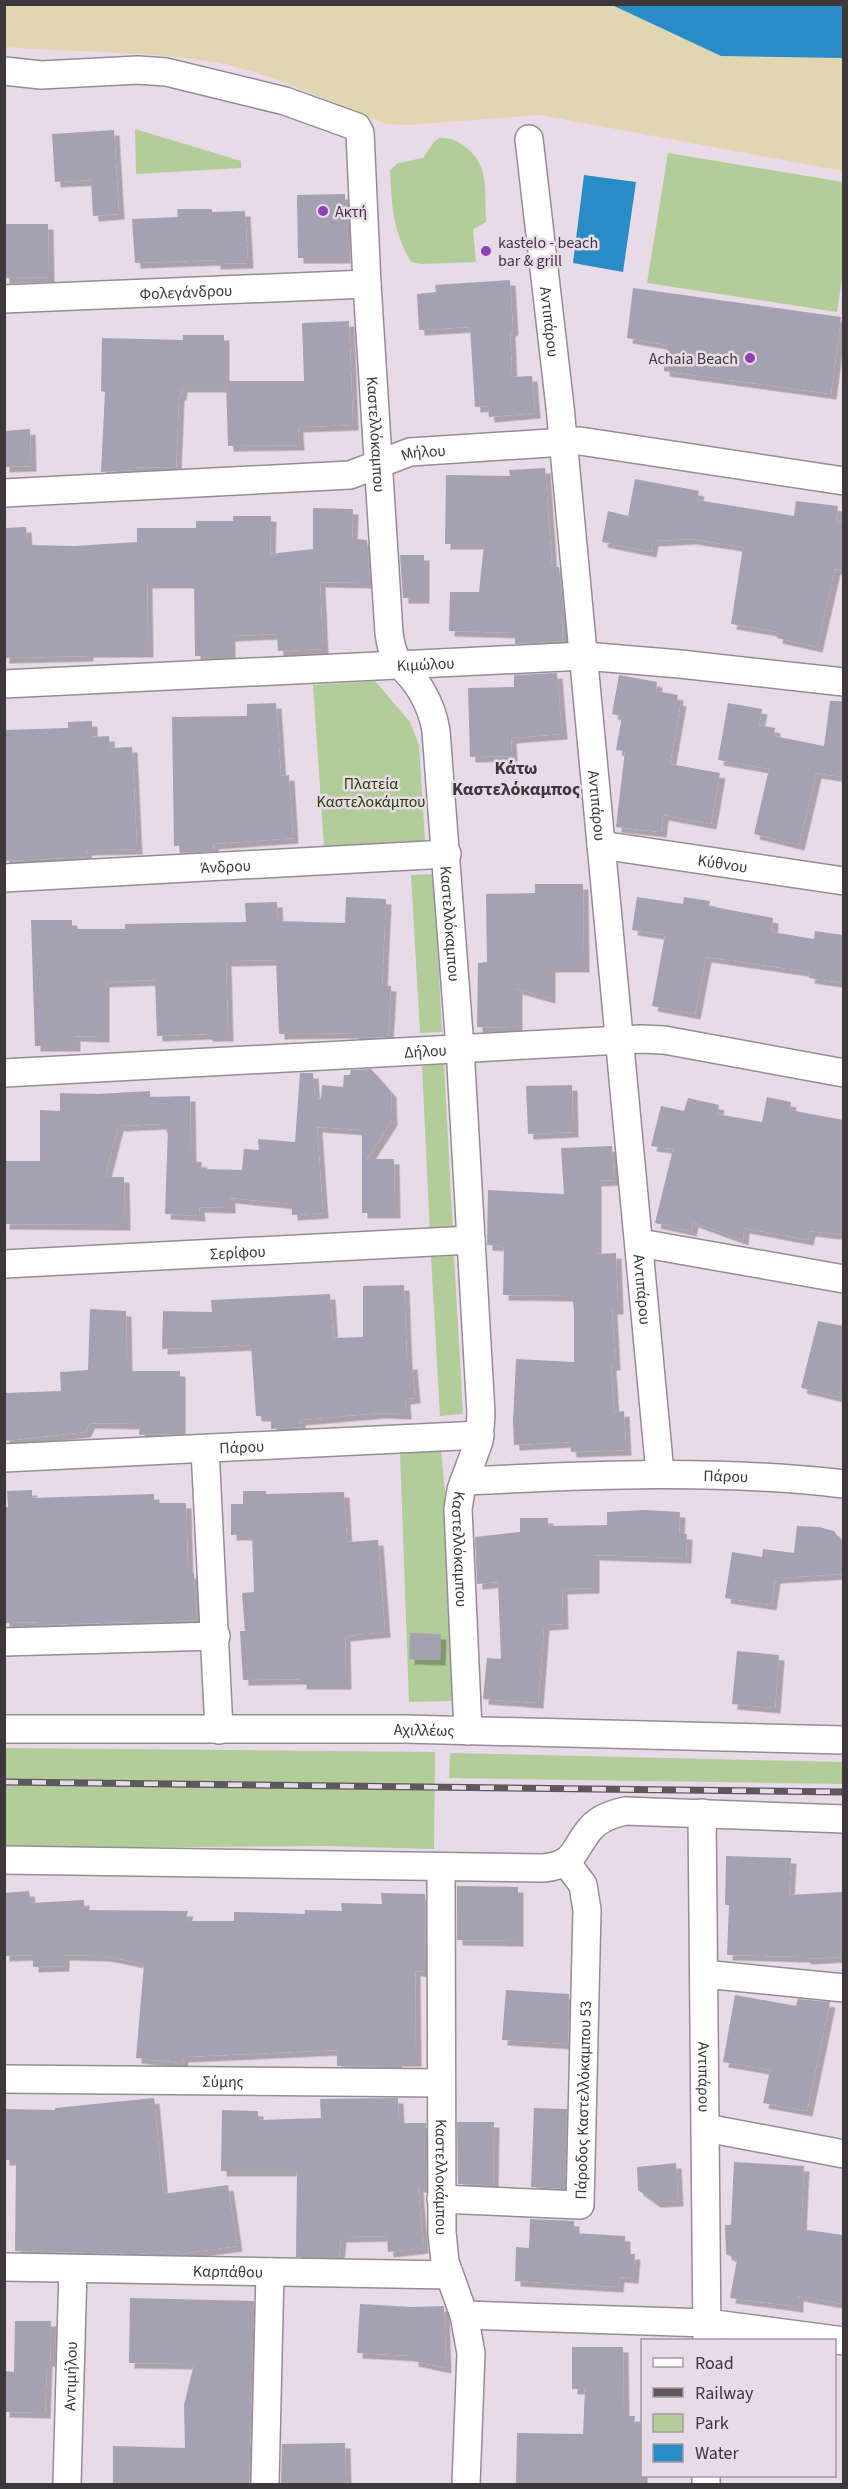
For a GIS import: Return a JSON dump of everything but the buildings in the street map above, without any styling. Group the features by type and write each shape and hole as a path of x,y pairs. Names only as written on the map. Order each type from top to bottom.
{"street":[{"name":"Καστελλόκαμπου","path":"4,72 41,75 138,70 166,72 285,100 357,127 360,133 367,284 391,651 399,666 422,691 431,711 436,731 447,854 481,1413 476,1453 464,1480 458,1509 468,1731"},
{"name":"Αντιπάρου","path":"529,139 548,285 564,442 660,1473"},
{"name":"Φολεγάνδρου","path":"4,299 367,284"},
{"name":"Μήλου","path":"4,493 342,475 359,473 403,453 564,442 587,442 843,481"},
{"name":"Κιμώλου","path":"4,684 584,656 669,662 843,682"},
{"path":"422,691 434,677 459,663"},
{"name":"Κύθνου","path":"601,845 843,881"},
{"name":"Άνδρου","path":"4,878 447,854"},
{"name":"Δήλου","path":"4,1073 618,1039 664,1040 843,1073"},
{"name":"Σερίφου","path":"4,1264 471,1240"},
{"path":"640,1243 843,1279"},
{"name":"Πάρου","path":"4,1458 480,1435"},
{"path":"205,1449 219,1730"},
{"name":"Πάρου","path":"464,1480 660,1473 770,1476 843,1484"},
{"path":"4,1642 216,1636"},
{"name":"Αχιλλέως","path":"4,1729 468,1731 843,1740"},
{"path":"4,1860 543,1868 566,1862 575,1854 591,1828 607,1817 625,1811 843,1819"},
{"name":"Αντιπάρου","path":"702,1813 707,2332"},
{"name":"Πάροδος Καστελλόκαμπου 53","path":"441,2199 580,2205 587,1910 584,1885 566,1862"},
{"name":"Καστελλοκάμπου","path":"441,1867 441,2199 444,2256 464,2315 471,2353 466,2484"},
{"path":"704,1974 843,1988"},
{"name":"Σύμης","path":"4,2079 441,2083"},
{"path":"706,2128 843,2154"},
{"name":"Καρπάθου","path":"4,2267 449,2275"},
{"name":"Αντιμήλου","path":"67,2484 73,2269"},
{"path":"265,2484 270,2272"},
{"path":"464,2315 813,2339"}],"green space":[{"path":"135,129 241,161 241,168 136,174"},
{"path":"439,138 453,140 471,152 484,176 486,222 473,229 476,262 421,264 411,262 400,239 393,207 390,170 398,163 423,158"},
{"path":"668,153 843,182 843,272 837,312 647,283"},
{"name":"Πλατεία Καστελοκάμπου","path":"375,681 410,722 419,745 425,841 324,846 313,685"},
{"path":"434,874 442,1032 420,1033 411,875"},
{"path":"444,1064 453,1233 430,1234 422,1066"},
{"path":"454,1256 463,1414 440,1416 431,1257"},
{"path":"441,1450 445,1492 452,1701 409,1702 400,1452"},
{"path":"4,1748 435,1752 434,1849 327,1846 5,1848"},
{"path":"450,1753 843,1762 843,1784 449,1778"}],"sand":[{"path":"4,5 612,5 721,56 843,58 843,171 540,115 408,125 386,124 261,74 218,63 165,56 5,47"}],"water":[{"path":"612,5 843,5 843,58 721,56"},
{"path":"584,175 636,182 623,272 573,263"}],"railway":[{"path":"4,1782 844,1792"}],"place":[{"name":"Ακτή","path":"323,211"},
{"name":"kastelo - beach bar & grill","path":"486,251"},
{"name":"Achaia Beach","path":"750,358"}],"district":[{"name":"Κάτω Καστελόκαμπος","path":"516,778"}]}
